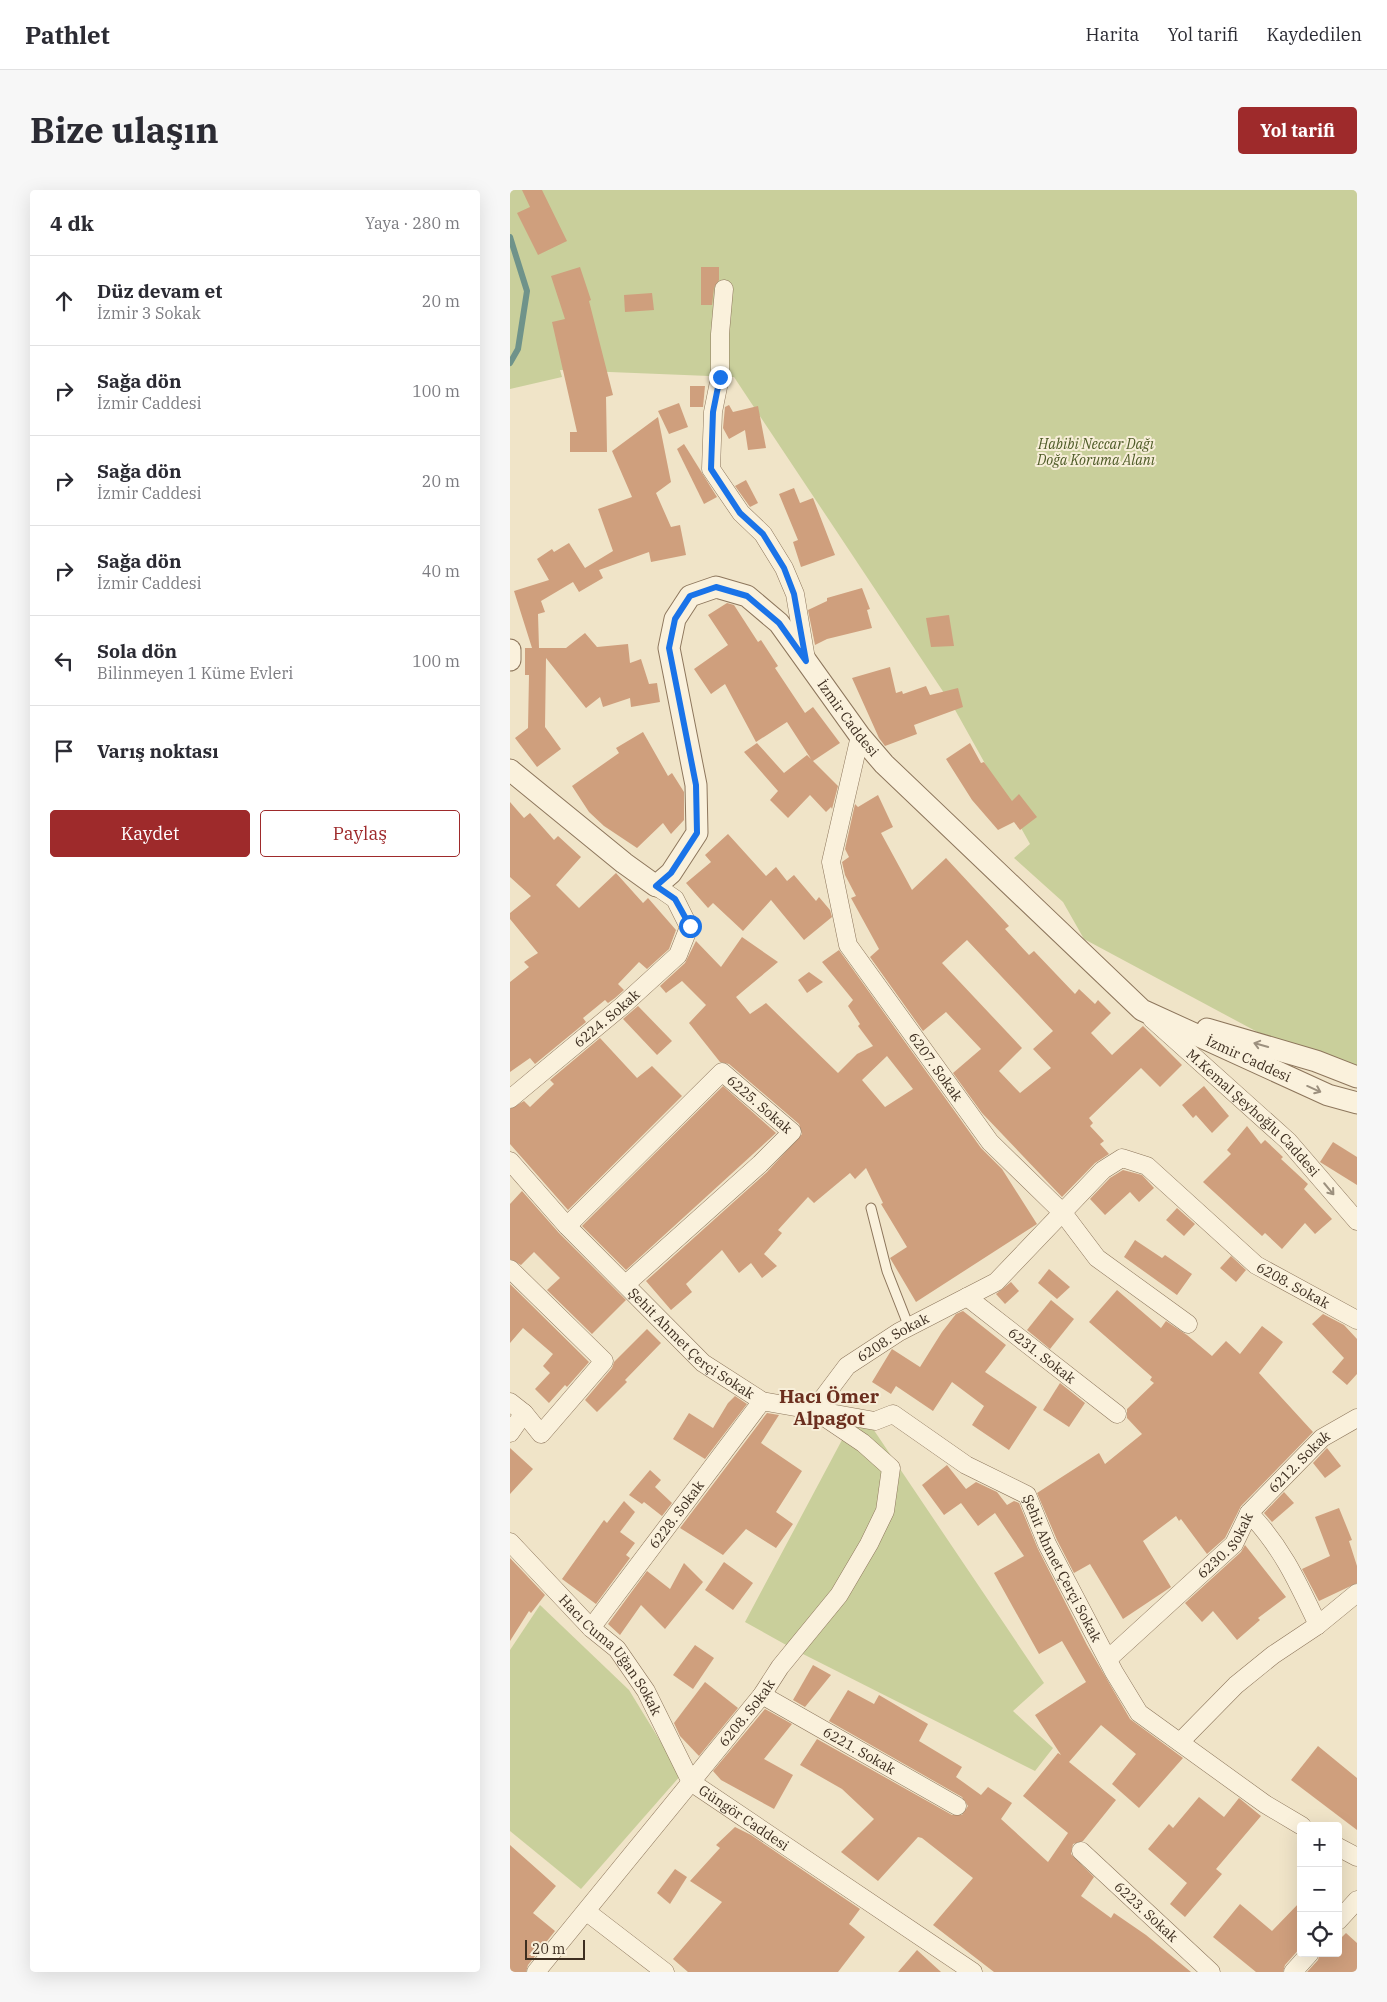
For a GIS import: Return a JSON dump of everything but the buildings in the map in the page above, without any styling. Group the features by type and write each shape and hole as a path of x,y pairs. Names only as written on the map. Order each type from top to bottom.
{"street":[{"path":"724,289 720,334 720,377 713,412 711,469 740,513 763,534 784,568 794,594 806,661"},
{"name":"İzmir Caddesi","path":"656,886 671,873 697,833 696,785 669,648 675,619 690,596 716,587 747,596 779,623 860,736 884,764 960,839 1142,1010 1319,1091 1357,1103"},
{"name":"6207. Sokak","path":"860,736 831,862 848,946 990,1142 1063,1213 1097,1258 1188,1324"},
{"path":"510,770 624,863 656,886"},
{"name":"6224. Sokak","path":"510,1099 622,1006 678,955 690,926 675,899 656,886"},
{"name":"İzmir Caddesi","path":"1142,1010 1316,1062 1357,1077"},
{"name":"M.Kemal Şeyhoğlu Caddesi","path":"1142,1010 1288,1141 1357,1221"},
{"name":"6225. Sokak","path":"567,1226 722,1072 792,1132 760,1164 626,1284"},
{"name":"6208. Sokak","path":"691,1782 762,1695 780,1667 839,1595 885,1511 891,1468 863,1443 814,1410 847,1366 909,1327 996,1282 1103,1170 1122,1158 1147,1166 1256,1265 1357,1320"},
{"name":"Şehit Ahmet Çerçi Sokak","path":"510,1161 567,1226 703,1363 762,1400 875,1421 893,1414 966,1465 1027,1495 1047,1544 1108,1660 1139,1712 1265,1804 1297,1823"},
{"path":"510,1269 604,1361 542,1434 517,1407"},
{"name":"6231. Sokak","path":"967,1297 1117,1414"},
{"name":"6228. Sokak","path":"591,1628 762,1400"},
{"path":"510,1432 517,1407"},
{"name":"6212. Sokak","path":"1249,1513 1322,1438 1357,1418"},
{"name":"6230. Sokak","path":"1108,1660 1234,1544 1249,1513 1270,1534 1295,1576 1318,1625"},
{"name":"Hacı Cuma Uğan Sokak","path":"510,1542 591,1628 617,1649 646,1691 691,1782"},
{"path":"1180,1742 1236,1685 1273,1655 1318,1625 1357,1593"},
{"name":"6221. Sokak","path":"762,1695 957,1806"},
{"name":"Güngör Caddesi","path":"536,1972 587,1912 691,1782 973,1972"},
{"name":"6223. Sokak","path":"1081,1851 1211,1972"},
{"path":"1342,1917 1357,1900"},
{"path":"587,1912 665,1972"},
{"path":"1293,1972 1306,1957"}],"lane":[{"path":"872,1208 887,1271 909,1327"}],"green space":[{"name":"Habibi Neccar Dağı Doğa Koruma Alanı","path":"510,190 1357,190 1357,1068 1317,1064 1084,939 1063,902 1014,858 1030,844 954,708 734,377 560,370 562,377 510,389"},
{"path":"859,1408 1044,1683 1013,1711 1053,1748 1035,1771 797,1651 745,1622"},
{"path":"540,1605 629,1690 681,1775 581,1889 510,1831 510,1650"}],"waterway":[{"path":"510,237 527,291 518,349 510,363"}],"district":[{"name":"Hacı Ömer Alpagot","path":"829,1407"}],"route":[{"path":"690,926 675,899 656,886 671,873 697,833 696,785 669,648 675,619 690,596 716,587 747,596 779,623 806,661 794,594 784,568 763,534 740,513 711,469 713,412 720,377"}]}
